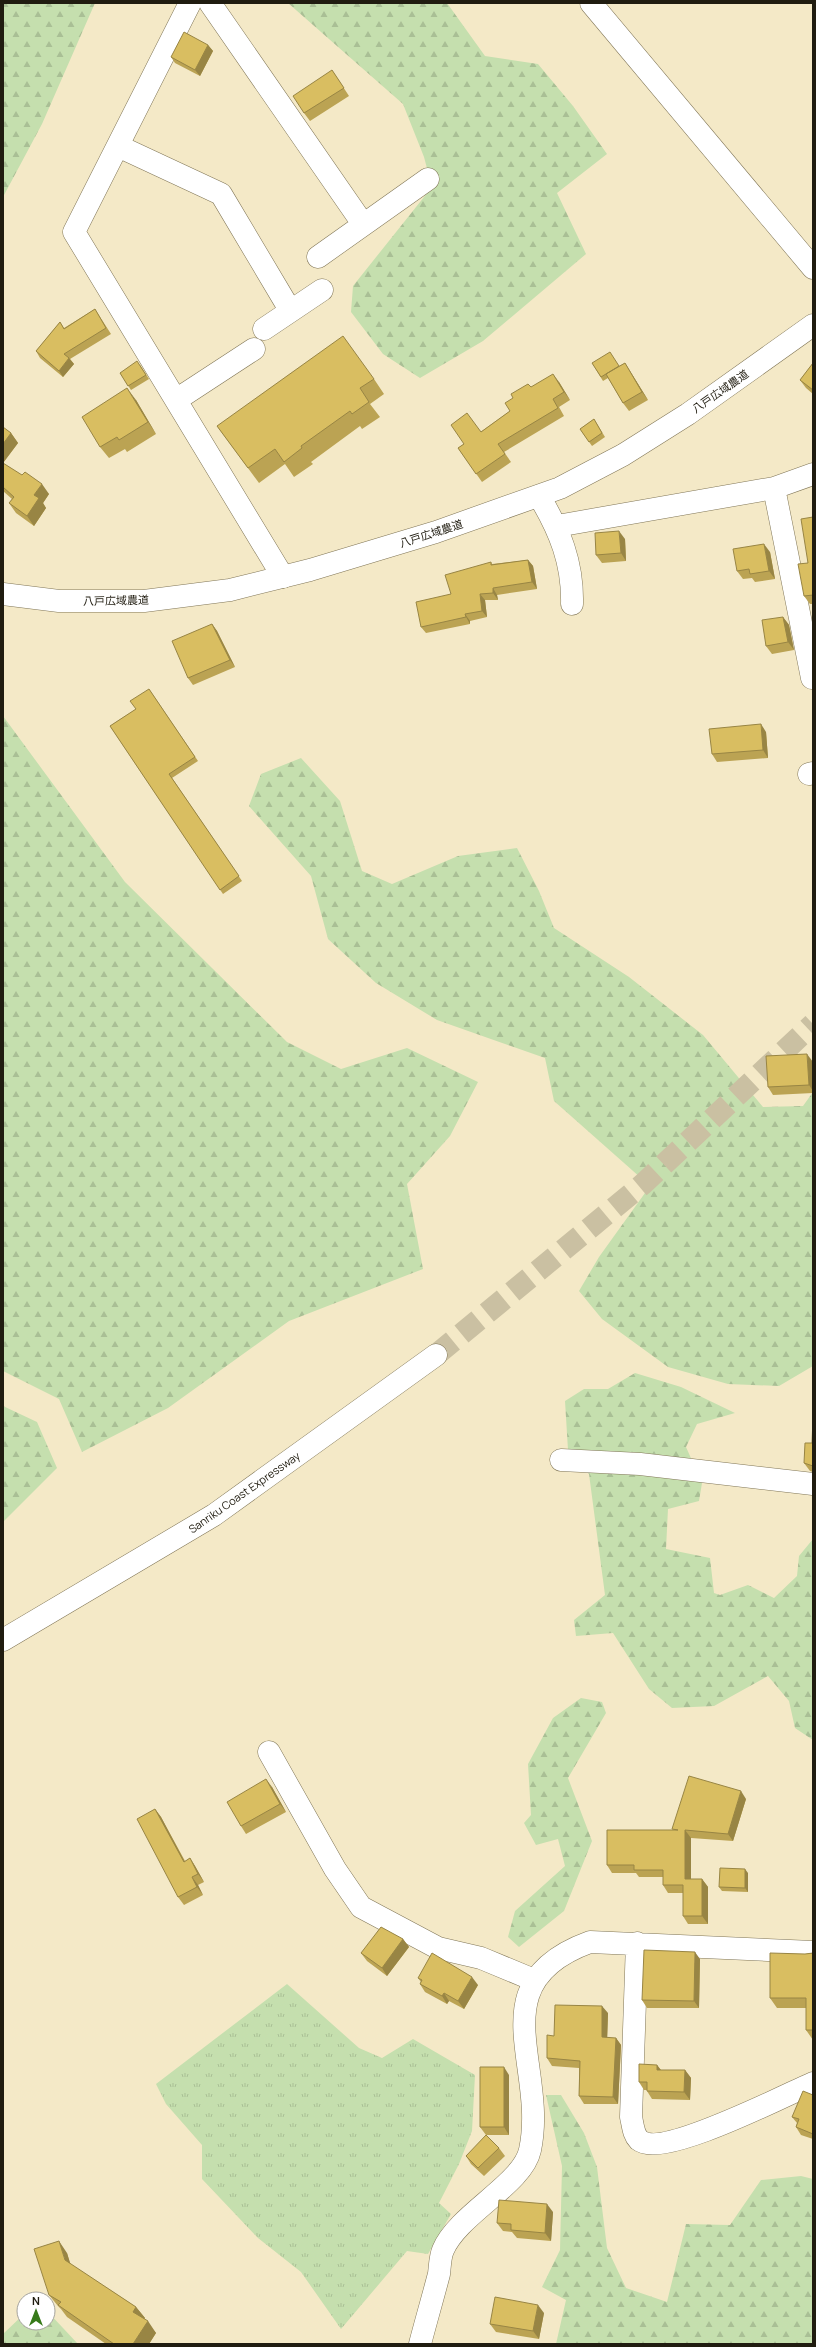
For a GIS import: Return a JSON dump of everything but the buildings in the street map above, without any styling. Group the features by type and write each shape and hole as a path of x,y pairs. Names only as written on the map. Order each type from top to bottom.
{"main road":[{"path":"190,3 74,232 283,577"},
{"path":"210,3 363,224"},
{"path":"591,3 813,268"},
{"path":"118,146 221,194 290,310"},
{"path":"318,257 428,179"},
{"path":"264,330 290,310 322,290"},
{"name":"八戸広域農道","path":"3,594 59,601 144,601 230,590 283,577 436,532 560,488 623,455 688,414 813,325"},
{"path":"176,400 254,349"},
{"path":"557,526 774,488 813,474"},
{"path":"774,488 812,678"},
{"path":"539,496 557,526 566,556 572,590 572,604"},
{"name":"Sanriku Coast Expressway","path":"3,1640 214,1515 436,1355"},
{"path":"561,1460 640,1464 813,1484"},
{"path":"269,1752 335,1869 361,1907 438,1948 481,1958 534,1980"},
{"path":"420,2344 443,2250 457,2229 518,2172 530,2153 533,2115 524,2013 534,1980 554,1959 571,1949 590,1942 813,1952"},
{"path":"637,1943 631,2117 634,2132 640,2140 650,2143 670,2142 695,2135 813,2083"}],"green space":[{"path":"3,3 95,3 42,124 3,197"},
{"path":"288,3 447,3 485,56 538,64 573,106 607,154 557,193 586,254 483,341 420,378 383,354 351,312 353,286 432,187 424,157 403,104"},
{"path":"3,716 125,882 287,1042 341,1069 407,1048 478,1082 450,1136 407,1184 423,1269 289,1321 168,1408 82,1452 59,1399 3,1371"},
{"path":"301,758 340,801 362,871 392,884 458,856 517,848 539,891 554,928 629,977 703,1035 763,1107 803,1106 813,1092 813,1366 779,1386 728,1384 668,1367 602,1319 579,1291 599,1257 650,1186 554,1101 545,1058 437,1020 376,983 328,939 311,876 249,806 261,774"},
{"path":"635,1373 681,1387 735,1413 697,1424 686,1447 702,1483 699,1501 668,1509 666,1549 710,1558 714,1593 720,1595 748,1585 774,1598 797,1576 799,1556 813,1539 813,1740 795,1728 789,1701 768,1676 714,1706 672,1708 649,1689 613,1633 576,1636 574,1620 605,1595 589,1474 568,1450 565,1401 584,1389 608,1389"},
{"path":"3,1406 37,1422 57,1468 3,1522"},
{"path":"581,1698 602,1702 606,1713 568,1778 592,1841 564,1911 519,1947 508,1937 515,1911 565,1866 558,1839 536,1845 524,1823 531,1815 528,1764 553,1718"},
{"path":"287,1984 359,2048 382,2058 413,2039 475,2075 472,2131 459,2164 439,2203 451,2214 428,2254 407,2251 341,2329 301,2272 258,2238 202,2179 202,2145 166,2104 156,2084"},
{"path":"546,2095 561,2095 584,2133 597,2167 607,2248 626,2288 667,2302 686,2224 730,2225 761,2180 801,2176 813,2179 813,2344 556,2344 566,2300 542,2287 560,2250 562,2166"},
{"path":"56,2321 78,2344 3,2344 3,2334 16,2322 16,2331 56,2331"}],"tunnel":[{"path":"436,1355 643,1184 813,1024"}]}
